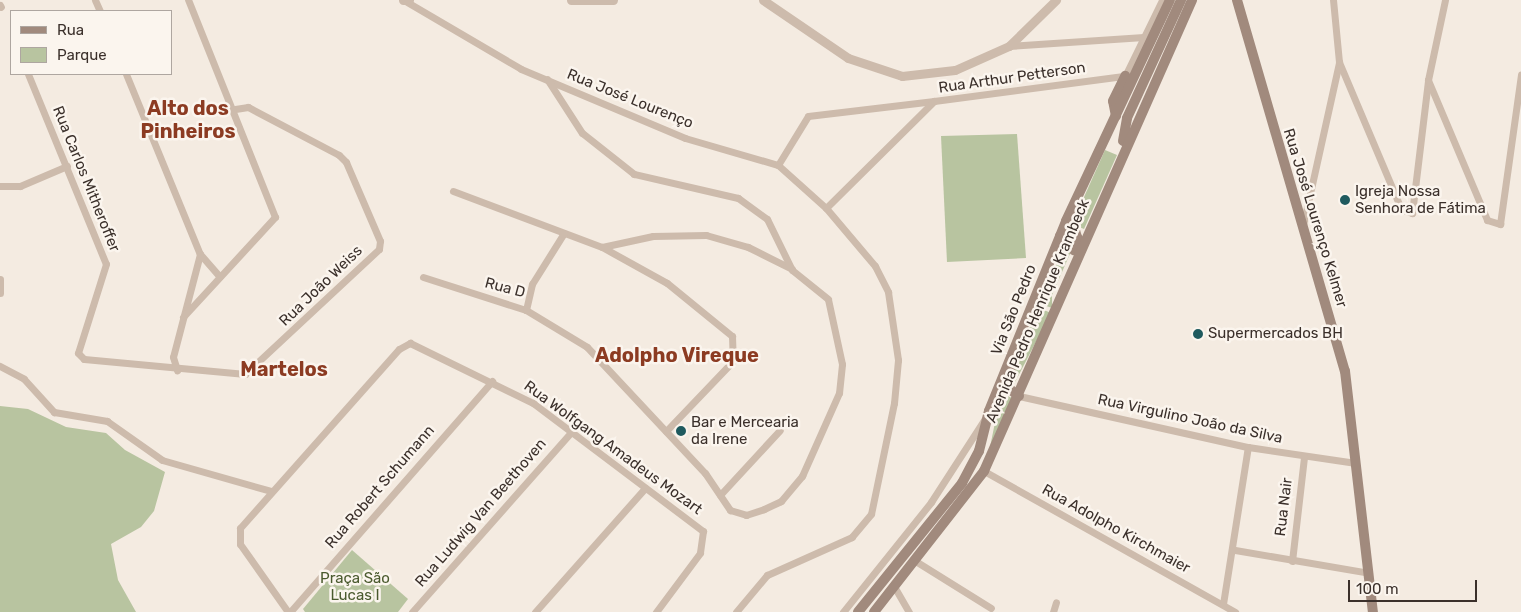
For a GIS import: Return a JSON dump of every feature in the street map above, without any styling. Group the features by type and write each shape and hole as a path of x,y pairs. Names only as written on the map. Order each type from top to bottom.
{"main road":[{"name":"Via São Pedro","path":"858,612 962,483 978,451 989,411 1060,236 1170,0"},
{"path":"1122,152 1126,118 1181,0"},
{"name":"Avenida Pedro Henrique Krambeck","path":"874,612 917,562 984,471 1019,396 1122,152 1192,0"},
{"name":"Rua José Lourenço Kelmer","path":"1237,0 1302,230 1345,371 1373,612"},
{"name":"Rua José Lourenço Kelmer","path":"1241,0 1241,14"},
{"path":"1116,116 1113,101 1125,76"},
{"path":"1059,300 1058,291 1078,239 1070,230 1060,236"},
{"path":"1019,396 1009,390 1007,382 1028,327 1026,320"}],"street":[{"path":"183,317 275,217 235,109 188,0"},
{"path":"571,0 612,0"},
{"path":"762,0 848,58 902,76 955,70 1009,46 1144,37"},
{"path":"1009,46 1056,0"},
{"path":"1125,76 1162,0"},
{"path":"1333,0 1340,62 1401,209 1412,213 1428,80 1445,0"},
{"name":"Rua José Lourenço","path":"406,1 521,69 685,138 778,165 826,208 875,266 893,312 898,367 879,487 871,514 852,537 766,575 736,612"},
{"path":"1302,230 1340,62"},
{"path":"1428,80 1487,220 1500,224 1521,74"},
{"name":"Rua Carlos Mitheroffer","path":"28,75 106,264 78,353"},
{"path":"126,75 200,254 220,276"},
{"name":"Rua Arthur Petterson","path":"826,208 934,101 1125,76"},
{"path":"547,80 582,133 634,174 738,198 766,219 792,270"},
{"path":"778,165 808,116 934,101"},
{"name":"Rua João Weiss","path":"78,353 84,359 178,370 250,372 380,246 346,162 339,155 248,107 235,109"},
{"path":"0,186 20,186 67,166"},
{"path":"453,192 602,247 667,283 732,336 733,361 666,431"},
{"name":"Rua D","path":"423,277 526,310 532,284 564,233"},
{"path":"526,310 587,347 666,431 720,495 730,510 746,515 781,501 802,476 839,394 842,364 834,312 819,288 792,270 748,247 706,236 653,236 602,247"},
{"path":"178,370 173,357 200,254"},
{"path":"0,279 0,292"},
{"path":"192,288 202,296"},
{"name":"Rua Wolfgang Amadeus Mozart","path":"289,612 238,537 271,491 404,345 410,343 492,381 533,403 644,488 696,523 703,530 705,543 656,612"},
{"path":"0,366 24,379 54,412 107,421 162,460 271,491"},
{"name":"Rua Robert Schumann","path":"289,612 492,381"},
{"name":"Rua Virgulino João da Silva","path":"1019,396 1248,447 1304,457 1356,463"},
{"name":"Avenida Pedro Henrique Krambeck","path":"843,612 941,489 989,411"},
{"path":"720,495 780,430"},
{"name":"Rua Ludwig Van Beethoven","path":"412,612 571,432"},
{"path":"1222,604 1235,550 1248,447"},
{"name":"Rua Nair","path":"1292,561 1304,457"},
{"name":"Rua Adolpho Kirchmaier","path":"984,471 1235,612"},
{"path":"535,612 644,488"},
{"path":"1235,550 1369,573"},
{"path":"917,562 991,608"},
{"path":"895,588 909,612"},
{"path":"1053,612 1056,602"}],"green space":[{"path":"1017,134 1026,258 947,262 941,136"},
{"path":"1105,150 1117,155 1084,229 1072,224"},
{"path":"1070,236 1076,240 1052,295 1052,308 1038,303"},
{"path":"1037,307 1051,313 1013,386 1010,380"},
{"path":"1001,393 1014,399 989,452"},
{"path":"0,406 28,409 66,427 106,433 125,450 165,472 154,511 141,527 111,544 118,580 136,612 0,612"},
{"name":"Praça São Lucas I","path":"352,550 408,599 398,612 305,612 303,609"}],"place":[{"name":"Igreja Nossa Senhora de Fátima","path":"1345,200"},
{"name":"Supermercados BH","path":"1198,334"},
{"name":"Bar e Mercearia da Irene","path":"681,431"}],"district":[{"name":"Alto dos Pinheiros","path":"188,120"},
{"name":"Adolpho Vireque","path":"677,355"},
{"name":"Martelos","path":"284,369"}]}
